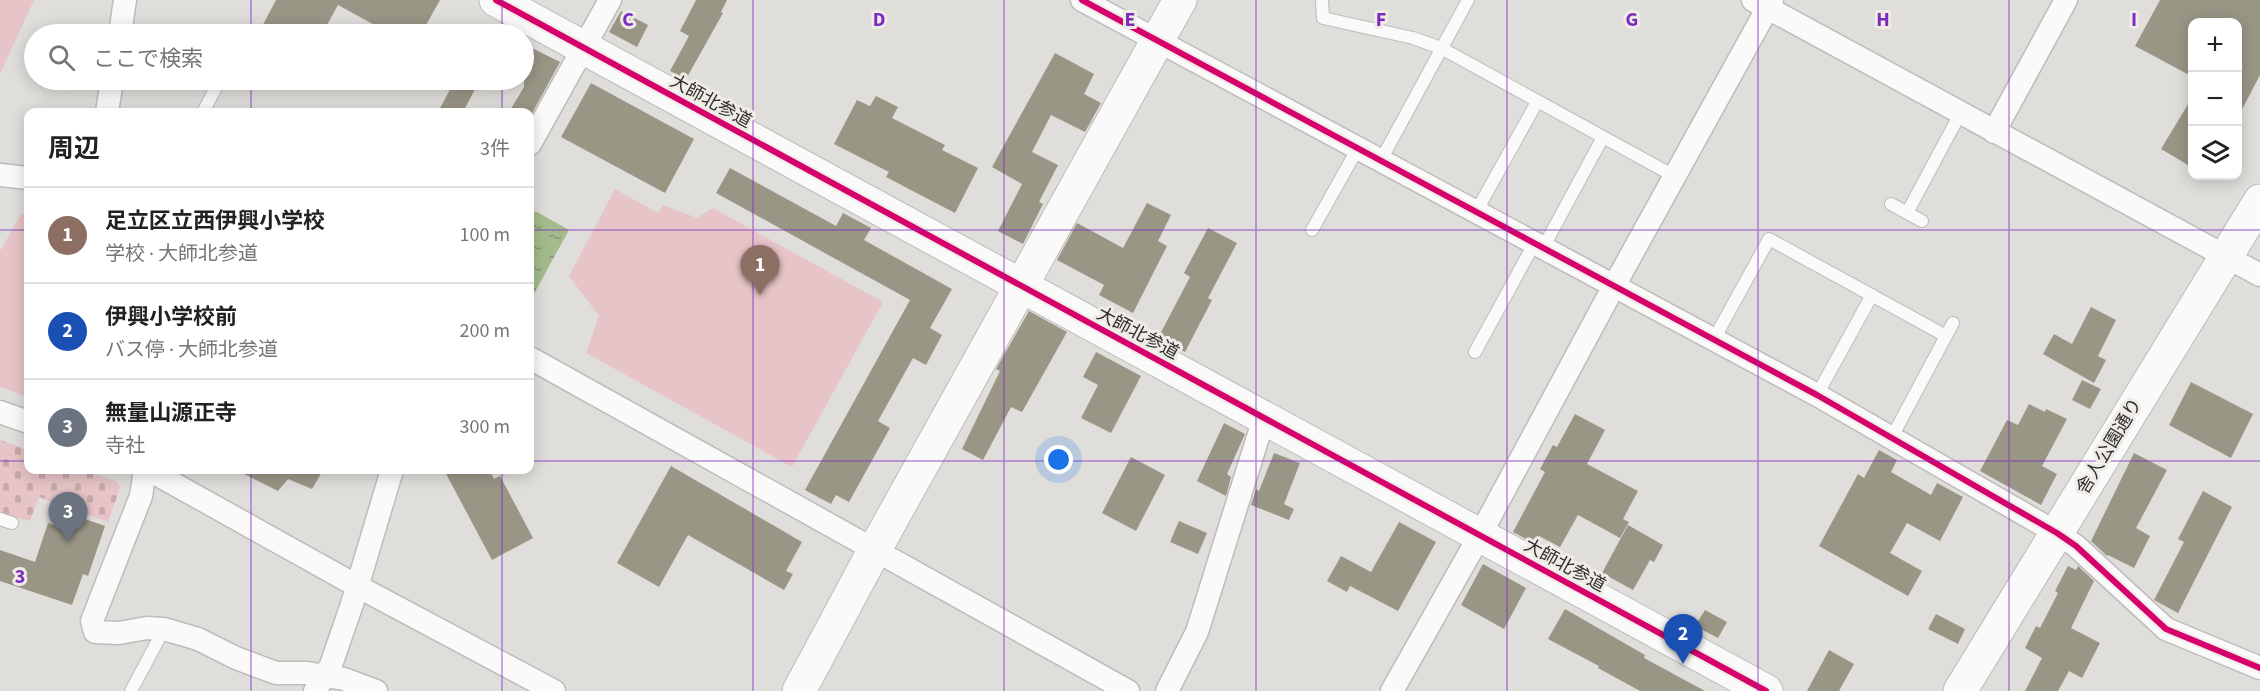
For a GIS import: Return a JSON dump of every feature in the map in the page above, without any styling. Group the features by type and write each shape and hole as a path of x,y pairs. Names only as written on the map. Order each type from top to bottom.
{"street":[{"path":"121,24 125,0"},
{"name":"大師北参道","path":"496,0 1021,288 1766,691"},
{"path":"534,133 610,0"},
{"path":"1082,0 1892,437 2076,546 2166,629 2260,668"},
{"path":"799,691 874,551 1180,0"},
{"path":"1994,132 2066,0"},
{"path":"1392,691 1480,535 1674,176 1764,3 1960,114 2260,275"},
{"path":"108,108 110,90"},
{"path":"2,172 24,177"},
{"name":"舎人公園通り","path":"1960,691 2260,201"},
{"path":"534,360 1128,691"},
{"path":"0,412 24,421"},
{"path":"1167,691 1197,632 1264,418"},
{"path":"146,474 141,496 92,621 94,632 119,633 147,628 164,629 198,639 237,658 276,673 308,673 320,684"},
{"path":"154,474 554,691"},
{"path":"320,684 331,665 391,474"},
{"path":"320,684 344,679 376,691"}],"lane":[{"path":"1322,0 1323,18 1413,38 1441,48 1602,139 1674,176"},
{"path":"1381,160 1468,0"},
{"path":"205,108 215,90"},
{"path":"1476,212 1537,102"},
{"path":"1907,213 1960,114"},
{"path":"1475,352 1602,139"},
{"path":"1312,230 1358,148"},
{"path":"1891,204 1922,220"},
{"path":"1714,339 1769,239 1946,336"},
{"path":"1817,395 1872,295"},
{"path":"1892,437 1953,323"},
{"path":"131,691 164,629"}],"green space":[{"path":"0,0 34,0 0,74"},
{"path":"615,189 658,213 663,205 697,218 713,208 883,302 792,467 586,353 599,316 569,276"},
{"path":"22,213 24,214 24,396 0,387 0,251"},
{"path":"0,440 24,449 24,474 95,474 118,482 120,488 108,522 39,497 30,521 0,513"}],"water":[{"path":"535,211 569,230 534,294"}],"building":[{"path":"276,0 440,0 427,24 373,24 338,5 328,24 263,24"},
{"path":"696,0 727,0 721,12 723,13 686,79 670,71 689,36 680,31"},
{"path":"2160,0 2260,0 2260,75 2242,109 2242,18 2188,18 2188,74 2135,46"},
{"path":"621,11 648,25 637,47 609,32"},
{"path":"534,49 560,62 534,110 511,108 522,90 534,90"},
{"path":"1055,53 1094,74 1084,94 1101,103 1085,132 1051,115 1032,152 1058,165 1039,202 1043,204 1023,244 998,231 1022,184 992,167"},
{"path":"591,83 694,139 665,193 561,137"},
{"path":"450,90 475,90 465,108 440,108"},
{"path":"876,96 898,107 892,118 945,145 942,150 978,168 955,213 886,177 889,172 834,144 857,100 870,106"},
{"path":"2188,104 2188,165 2161,149"},
{"path":"730,168 836,226 843,213 871,228 864,240 952,289 930,328 942,335 926,365 913,358 878,421 890,428 849,502 836,495 831,504 805,490 910,300 716,193"},
{"path":"1147,203 1171,215 1158,241 1167,246 1133,313 1099,295 1104,285 1057,260 1077,223 1123,248"},
{"path":"1208,228 1237,243 1208,298 1212,300 1185,352 1158,338 1190,277 1184,273"},
{"path":"2091,307 2116,320 2098,356 2106,360 2094,383 2043,354 2054,334 2072,344"},
{"path":"1029,311 1067,332 1022,412 1011,407 983,460 962,449 1000,371 996,369"},
{"path":"1096,352 1141,376 1111,433 1081,418 1098,385 1083,377"},
{"path":"2082,380 2101,389 2090,409 2072,400"},
{"path":"2191,382 2253,414 2231,458 2169,425"},
{"path":"2029,404 2067,419 2042,466 2057,474 2041,505 1980,471 2007,420 2018,425"},
{"path":"1575,414 1605,430 1587,464 1638,491 1623,519 1629,522 1620,538 1578,515 1560,547 1539,536 1535,544 1513,532 1545,472 1540,469 1553,445 1557,447"},
{"path":"1224,423 1245,434 1227,474 1231,477 1226,496 1197,481"},
{"path":"1879,450 1897,460 1891,472 1931,495 1937,483 1963,497 1940,541 1907,523 1890,553 1922,571 1908,596 1819,546 1858,474 1864,478"},
{"path":"1274,453 1300,463 1284,504 1294,509 1289,520 1251,505 1256,489 1259,491"},
{"path":"2134,453 2167,470 2136,528 2150,536 2134,568 2107,556 2091,541"},
{"path":"1131,457 1165,475 1136,531 1102,513"},
{"path":"671,466 802,542 786,571 793,574 784,590 688,535 659,587 617,563"},
{"path":"244,474 321,474 312,489 288,479 278,491"},
{"path":"446,474 491,474 494,479 500,476 533,538 492,560"},
{"path":"2203,491 2232,507 2178,613 2154,600 2184,542 2178,539"},
{"path":"62,511 105,526 88,576 83,574 72,605 0,581 0,550 35,562 48,523 57,526"},
{"path":"1179,521 1207,533 1198,554 1170,542"},
{"path":"1399,522 1436,542 1398,611 1350,586 1347,592 1327,581 1341,556 1371,572"},
{"path":"1628,525 1663,545 1654,562 1650,560 1633,590 1602,573"},
{"path":"1483,564 1526,588 1504,629 1461,605"},
{"path":"2068,566 2076,570 2078,566 2094,581 2071,628 2100,643 2082,678 2069,671 2058,691 2025,691 2042,658 2025,648 2036,626 2040,628 2058,593 2055,591"},
{"path":"1565,609 1645,655 1644,658 1705,691 1640,691 1548,639"},
{"path":"1705,610 1727,622 1718,638 1695,626"},
{"path":"1936,614 1965,629 1958,644 1928,629"},
{"path":"1829,650 1854,664 1839,691 1807,691"}],"cycle path":[{"path":"496,0 1766,691"},
{"path":"1082,0 1817,395 2057,533 2076,546 2166,629 2260,668"}],"place":[{"name":"足立区立西伊興小学校","path":"760,295"},
{"name":"無量山源正寺","path":"68,542"},
{"name":"伊興小学校前","path":"1683,664"}]}
